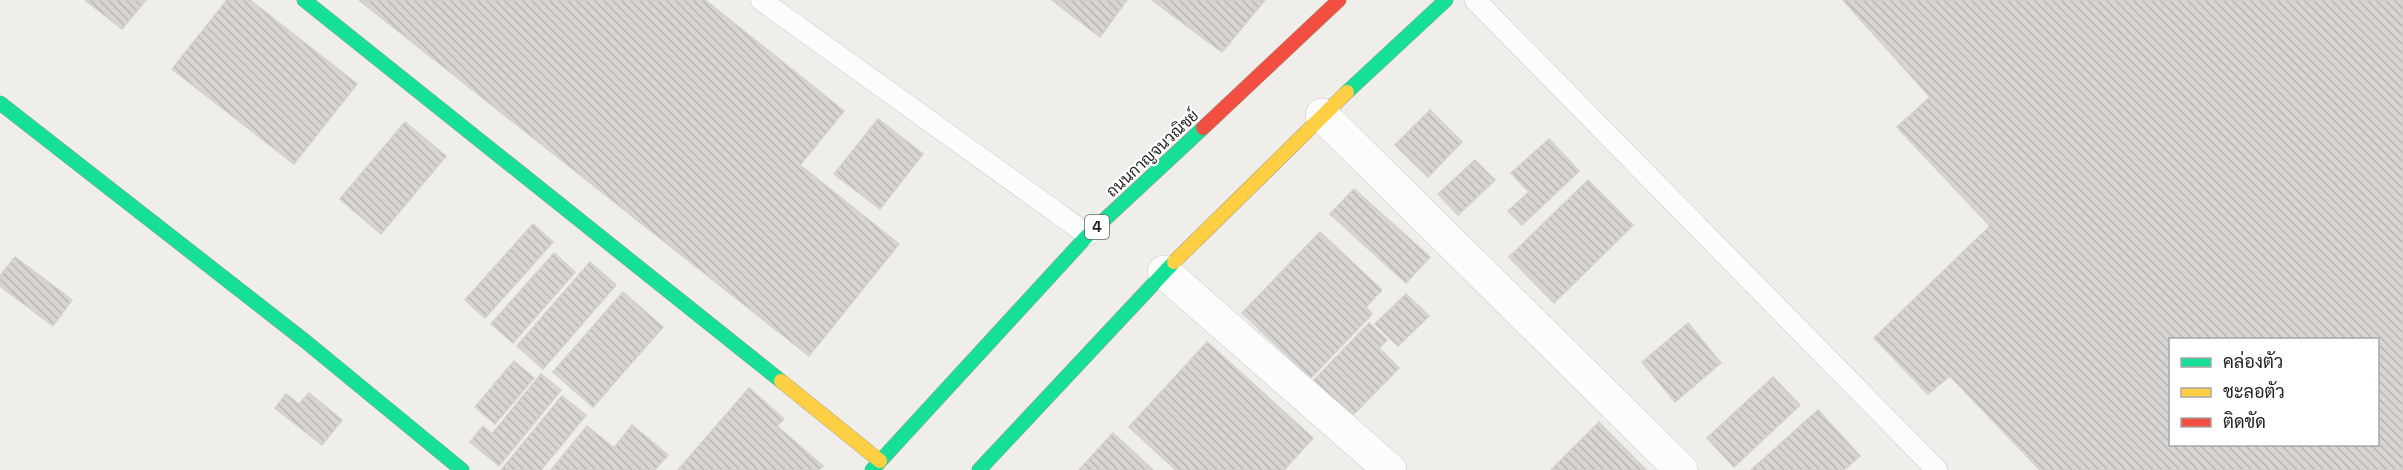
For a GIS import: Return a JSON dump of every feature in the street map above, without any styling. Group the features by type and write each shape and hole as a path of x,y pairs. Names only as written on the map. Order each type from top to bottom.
{"main road":[{"path":"304,0 876,465"},
{"name":"ถนนกาญจนวณิชย์","path":"876,465 1088,235 1340,0"},
{"path":"979,470 1164,272 1322,115 1446,0"},
{"path":"0,103 305,341 462,470"}],"street":[{"path":"1322,115 1681,470"},
{"path":"1164,272 1390,470"}],"lane":[{"path":"760,0 1088,235"},
{"path":"1475,0 1937,470"}],"building":[{"path":"85,0 146,0 122,29"},
{"path":"227,0 250,0 357,84 294,164 172,69"},
{"path":"359,0 705,0 844,111 800,165 899,244 809,356"},
{"path":"1052,0 1127,0 1100,37"},
{"path":"1152,0 1265,0 1222,52"},
{"path":"1843,0 2403,0 2403,470 2040,470 1950,376 1928,394 1874,338 1990,226 1897,127 1930,97"},
{"path":"1430,110 1462,142 1428,177 1395,145"},
{"path":"878,119 923,154 880,209 834,174"},
{"path":"405,122 446,156 381,234 340,199"},
{"path":"1549,139 1579,171 1522,225 1508,211 1529,192 1511,173"},
{"path":"1475,160 1495,180 1458,215 1438,194"},
{"path":"1588,180 1633,225 1554,303 1509,257"},
{"path":"1354,189 1430,257 1406,283 1330,214"},
{"path":"533,224 553,242 485,318 465,300"},
{"path":"1320,232 1382,290 1366,307 1372,314 1311,378 1242,313"},
{"path":"554,253 575,272 513,343 491,324"},
{"path":"15,257 72,300 53,326 0,286 0,276"},
{"path":"590,262 616,285 543,369 517,346"},
{"path":"623,292 663,327 593,407 553,372"},
{"path":"1406,294 1429,316 1398,346 1375,324"},
{"path":"1369,323 1387,340 1379,348 1399,368 1352,416 1314,380"},
{"path":"1688,323 1721,363 1675,402 1642,362"},
{"path":"1207,342 1313,438 1284,470 1176,470 1129,427"},
{"path":"514,361 534,378 495,424 475,407"},
{"path":"541,374 561,390 499,466 470,442 483,426 492,434"},
{"path":"1773,377 1800,405 1734,467 1707,438"},
{"path":"749,388 784,419 777,426 823,466 819,470 678,470"},
{"path":"309,393 342,420 322,445 275,408 286,394 299,404"},
{"path":"562,396 586,415 541,470 501,470"},
{"path":"1818,410 1860,456 1844,470 1751,470"},
{"path":"1599,422 1646,470 1551,470"},
{"path":"632,425 668,455 655,470 551,470 587,426 614,448"},
{"path":"1113,433 1153,470 1079,470"}],"traffic: fast":[{"path":"304,0 781,381"},
{"path":"1347,92 1446,0"},
{"path":"0,103 305,341 462,470"},
{"path":"872,470 1088,235 1203,128"},
{"path":"979,470 1174,262"}],"traffic: slow":[{"path":"1174,262 1347,92"},
{"path":"781,381 880,461"}],"traffic: jam":[{"path":"1203,128 1339,0"}]}
